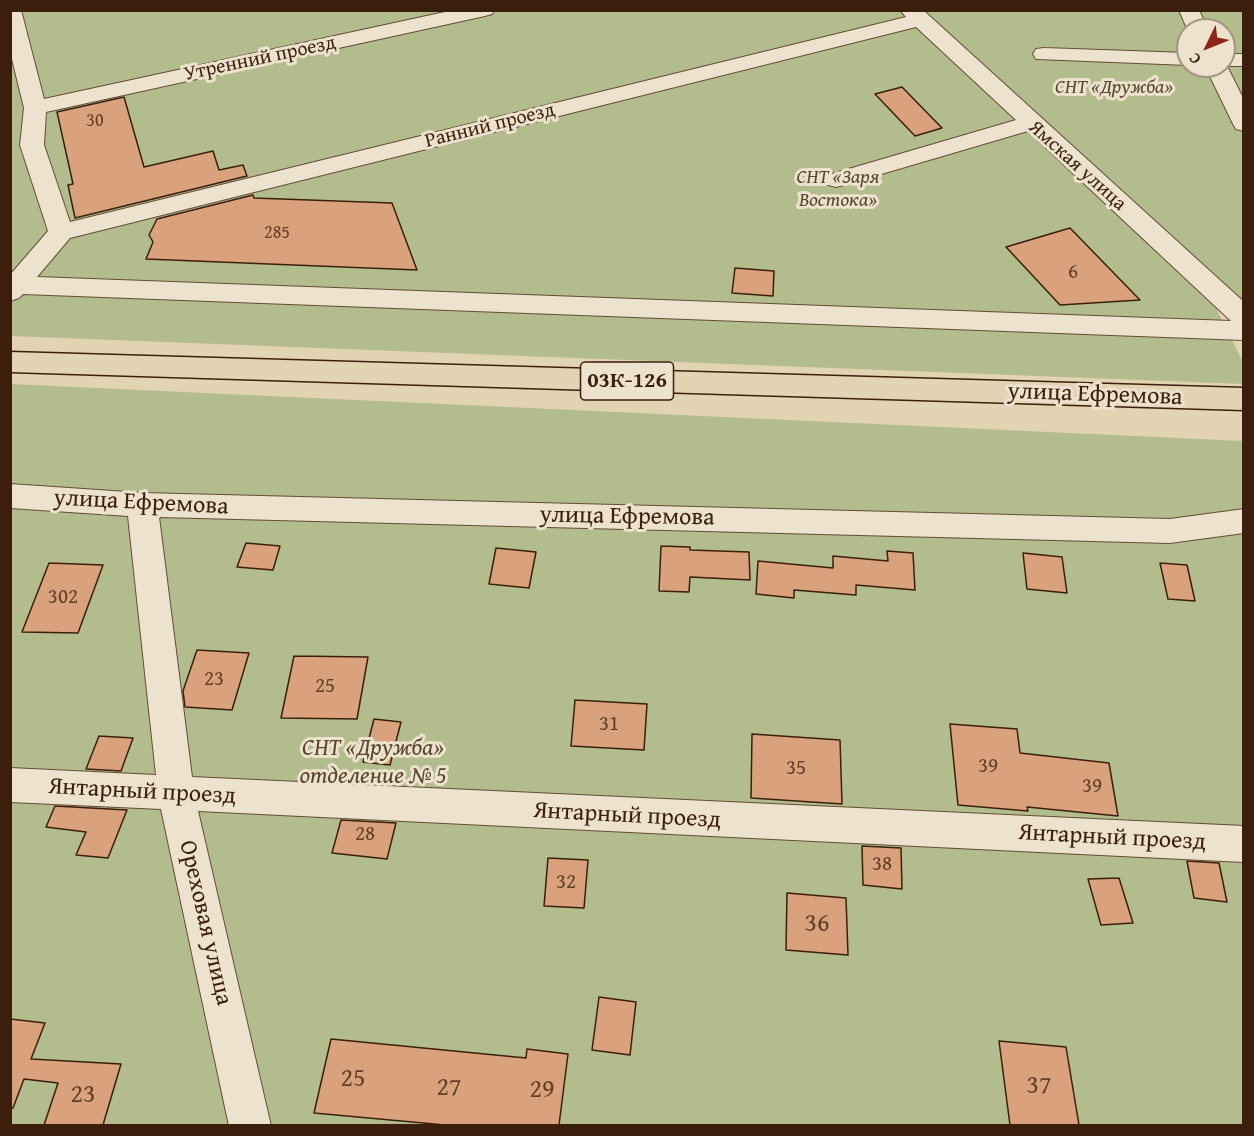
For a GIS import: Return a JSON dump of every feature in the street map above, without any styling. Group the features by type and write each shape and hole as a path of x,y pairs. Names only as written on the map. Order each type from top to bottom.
{"main road":[{"name":"улица Ефремова","path":"10,362 1244,399"}],"street":[{"name":"Утренний проезд","path":"35,108 485,10"},
{"path":"12,11 14,39 35,108 21,144 61,232 14,288"},
{"name":"Ямская улица","path":"915,15 1236,310 1244,320"},
{"name":"Ранний проезд","path":"61,232 915,15"},
{"path":"1044,54 1176,59"},
{"path":"1222,78 1244,124"},
{"path":"836,180 1030,123"},
{"path":"14,288 1244,331"},
{"name":"улица Ефремова","path":"10,496 142,505 1170,531 1244,521"},
{"name":"Ореховая улица","path":"142,505 176,795 250,1125"},
{"name":"Янтарный проезд","path":"10,785 176,795 1244,844"}],"green space":[{"name":"СНТ «Заря Востока»","path":"910,10 1215,306 1243,362 1243,384 11,336 11,11"},
{"name":"СНТ «Дружба»","path":"916,11 1243,11 1243,309"},
{"name":"СНТ «Дружба» отделение № 5","path":"10,384 1243,441 1243,1125 11,1125"}],"building":[{"path":"902,87 942,128 915,136 875,94"},
{"path":"124,97 144,167 213,151 219,170 243,165 247,176 75,218 68,185 73,184 57,112"},
{"path":"253,195 254,198 392,203 417,270 146,259 153,242 149,235 157,219"},
{"path":"1070,228 1140,300 1060,305 1006,247"},
{"path":"735,268 774,271 773,296 732,293"},
{"path":"246,543 280,546 273,570 237,567"},
{"path":"661,546 690,547 690,550 749,552 750,580 690,577 689,592 659,591"},
{"path":"496,548 536,552 529,588 489,584"},
{"path":"887,551 913,553 915,590 856,585 856,595 794,590 794,598 756,594 758,561 833,568 833,556 888,561"},
{"path":"1023,553 1062,557 1067,593 1027,589"},
{"path":"49,563 103,565 78,633 22,632"},
{"path":"1160,563 1187,565 1195,601 1168,599"},
{"path":"197,650 249,653 232,710 185,707 183,691"},
{"path":"294,656 368,657 357,719 281,718"},
{"path":"575,700 647,704 644,750 571,746"},
{"path":"374,719 401,722 390,765 363,762"},
{"path":"950,724 1017,729 1020,753 1109,763 1118,816 1027,807 1028,811 958,805"},
{"path":"752,734 840,740 842,804 751,798"},
{"path":"99,736 133,738 121,771 86,769"},
{"path":"55,806 127,810 108,858 76,855 86,832 46,827"},
{"path":"341,820 396,823 387,859 332,853"},
{"path":"862,846 901,848 902,889 863,885"},
{"path":"548,858 588,860 584,908 544,906"},
{"path":"1187,861 1219,863 1227,902 1194,898"},
{"path":"1119,878 1133,923 1101,925 1088,879"},
{"path":"787,893 846,898 848,955 786,950"},
{"path":"599,997 636,1002 630,1055 592,1050"},
{"path":"10,1019 45,1023 31,1059 121,1064 103,1125 44,1125 58,1083 24,1079 13,1108 10,1108"},
{"path":"331,1039 526,1058 527,1049 568,1054 559,1125 445,1125 314,1113"},
{"path":"999,1041 1066,1047 1079,1125 1010,1125"}]}
